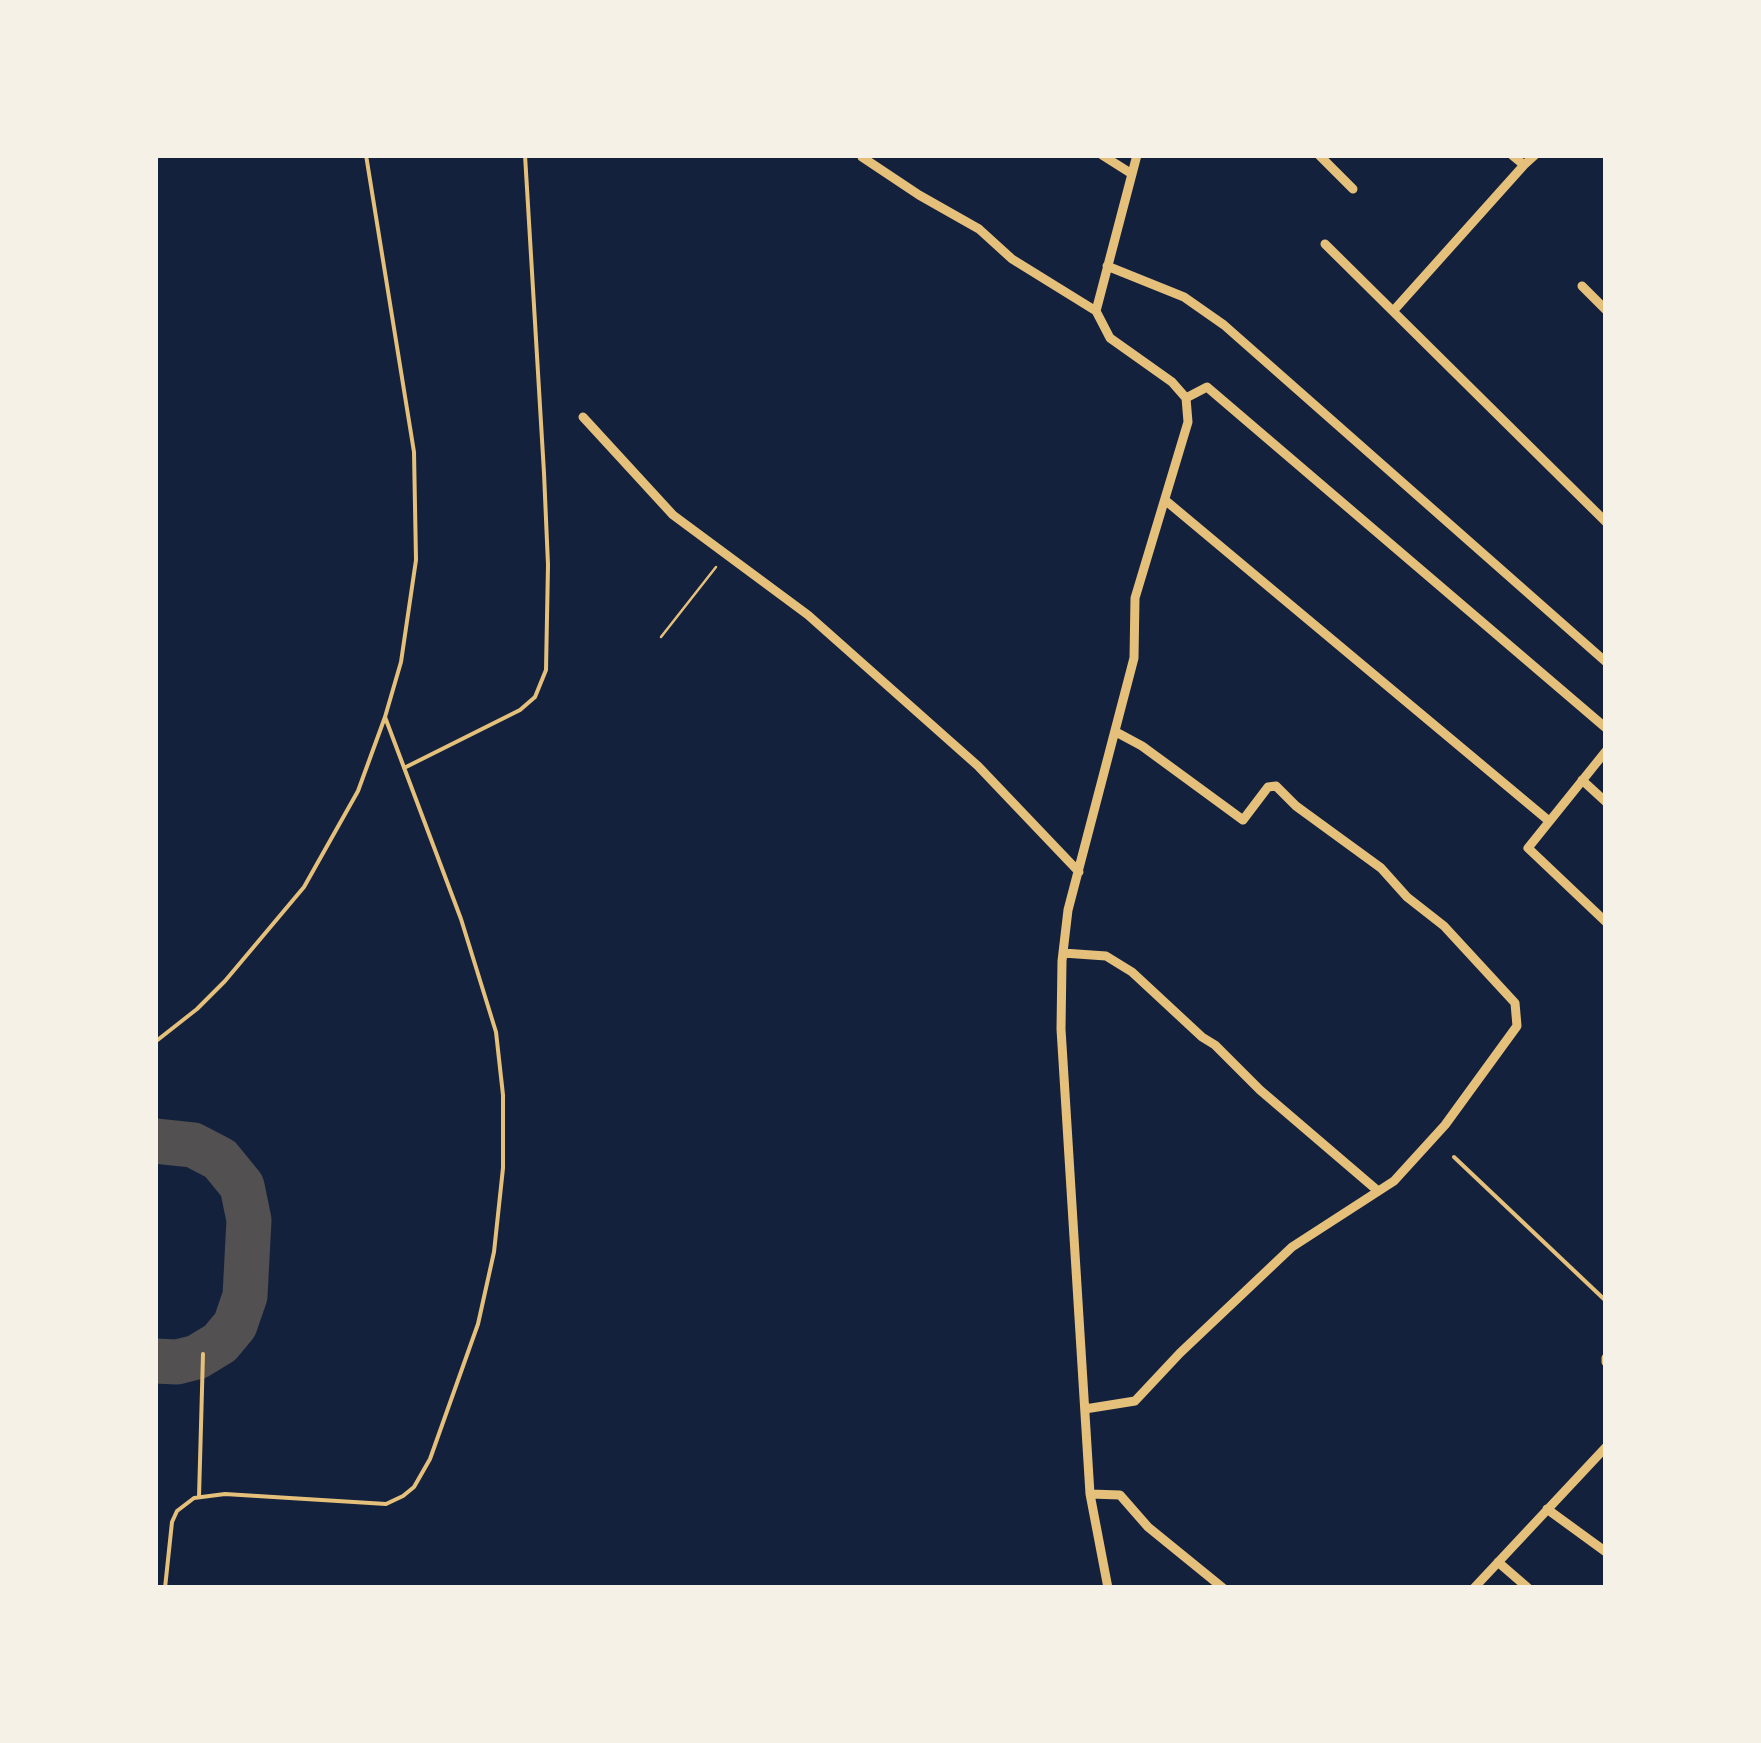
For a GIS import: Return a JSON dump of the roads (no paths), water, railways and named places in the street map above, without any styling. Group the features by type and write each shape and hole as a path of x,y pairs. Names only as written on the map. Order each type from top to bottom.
{"street":[{"path":"1102,155 1132,174"},
{"path":"1096,310 1137,155"},
{"path":"1319,155 1354,188"},
{"path":"1512,155 1524,165"},
{"path":"1394,310 1535,155"},
{"path":"862,157 919,196 979,229 1012,259 1096,310 1110,338 1172,382 1186,398 1188,422 1135,598 1134,658 1068,910 1062,953 1060,1029 1090,1494 1108,1588"},
{"path":"1326,244 1606,522"},
{"path":"1107,266 1184,297 1224,326 1606,662"},
{"path":"1582,286 1606,310"},
{"path":"1186,398 1207,387 1606,728"},
{"path":"582,417 674,515 808,614 978,766 1079,872"},
{"path":"1164,500 1549,821"},
{"path":"1085,1410 1134,1401 1292,1247 1394,1181 1517,1026 1515,1003 1444,926 1406,897 1381,868 1296,806 1276,786 1268,787 1243,820 1142,746 1116,732"},
{"path":"1606,751 1528,848 1606,922"},
{"path":"1582,780 1606,802"},
{"path":"1062,953 1106,956 1132,972 1260,1090 1378,1191"},
{"path":"1474,1588 1606,1447"},
{"path":"1596,1457 1606,1464"},
{"path":"1090,1494 1120,1494 1148,1527 1223,1588"},
{"path":"1547,1510 1606,1552"},
{"path":"1498,1562 1528,1588"}],"lane":[{"path":"155,1042 225,981 304,887 344,820 386,717 401,662 413,585 416,490 405,385 366,155"},
{"path":"404,768 520,710 540,689 546,670 546,510 525,155"},
{"path":"165,1588 172,1522 184,1504 199,1497 225,1494 376,1504 394,1502 414,1487 430,1459 478,1324 500,1206 504,1132 500,1059 483,984 386,717"},
{"path":"1454,1157 1606,1301"},
{"path":"199,1497 203,1354"}]}
